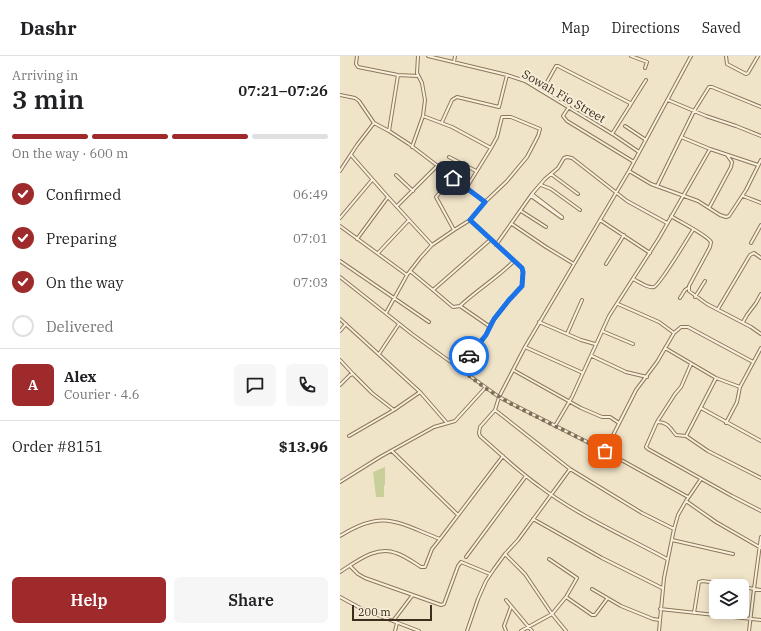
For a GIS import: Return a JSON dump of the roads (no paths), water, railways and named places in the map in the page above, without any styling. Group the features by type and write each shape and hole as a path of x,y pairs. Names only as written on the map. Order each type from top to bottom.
{"street":[{"path":"357,56 356,64 358,66 398,75 418,76"},
{"path":"412,146 423,116 425,103 423,88 418,76 418,56"},
{"name":"Sowah Fio Street","path":"428,56 507,75 525,81 639,152"},
{"path":"454,62 455,56"},
{"path":"632,56 647,62 645,68"},
{"path":"667,559 551,495 526,476 480,436 479,433 480,427 495,410 499,397 525,347 629,171 691,56"},
{"path":"726,56 727,64 746,74 758,56"},
{"path":"542,91 556,66 558,66 630,103 630,106"},
{"path":"390,131 398,75"},
{"path":"442,122 452,100 457,97 499,107 507,75"},
{"path":"612,134 646,80"},
{"path":"657,186 694,111 710,87 761,107"},
{"path":"340,95 355,98 359,101 374,123 390,131 412,146 485,202"},
{"path":"668,100 761,136"},
{"path":"569,107 564,115 566,120 634,162"},
{"path":"423,116 442,122 491,148"},
{"path":"386,313 407,275 421,257 432,245 470,220 485,202 507,181 527,157 540,129 511,117 502,117 497,137 467,187"},
{"path":"340,171 374,123"},
{"path":"625,126 646,140"},
{"path":"681,137 758,166"},
{"path":"555,426 592,356 595,344 609,316 650,253 710,149"},
{"path":"351,155 432,245"},
{"path":"709,208 732,167 732,162 727,155"},
{"path":"448,157 476,171"},
{"path":"496,245 532,195 564,158 568,157 572,158 627,201 667,223"},
{"path":"629,171 657,186 683,196 726,217 729,216 743,196 761,160"},
{"path":"397,206 437,166"},
{"path":"551,174 578,194"},
{"path":"396,175 413,191"},
{"path":"453,178 436,197 454,230"},
{"path":"340,218 372,180"},
{"path":"541,185 555,192 580,210"},
{"path":"532,195 562,218 550,209"},
{"path":"743,196 761,203"},
{"path":"357,239 388,197"},
{"path":"520,212 546,227"},
{"path":"671,216 708,238 711,242 710,247 688,288 680,298"},
{"path":"378,254 409,220"},
{"path":"459,368 483,339 490,329 489,326 522,286 522,268 470,220"},
{"path":"600,220 650,253"},
{"path":"512,224 549,249 575,264"},
{"path":"751,243 761,225"},
{"path":"340,226 407,275"},
{"path":"634,279 651,287 655,286 662,279 693,230"},
{"path":"606,264 624,235"},
{"path":"433,290 490,240"},
{"path":"718,309 750,255 754,253 761,258"},
{"path":"340,261 429,322"},
{"path":"410,271 453,307 460,306 502,273 514,261"},
{"path":"340,277 399,324 499,397 605,451 688,497"},
{"path":"695,297 705,281"},
{"path":"688,288 690,293 695,297 743,322 761,334"},
{"path":"743,322 761,294"},
{"path":"567,334 582,300"},
{"path":"618,304 654,320 674,333"},
{"path":"460,306 489,326"},
{"path":"340,319 420,392 448,423"},
{"path":"539,322 581,340 595,344"},
{"path":"340,331 346,324"},
{"path":"379,354 399,324"},
{"path":"605,451 632,397 640,384 647,377 674,333 681,327 688,327 753,362"},
{"path":"602,331 633,344"},
{"path":"525,347 583,373"},
{"path":"665,348 716,378 740,387"},
{"path":"726,423 737,402 740,387 761,348"},
{"path":"592,356 626,372 647,377"},
{"path":"340,360 372,393 394,410"},
{"path":"691,364 681,387 674,394 657,422 646,445 648,449 761,511"},
{"path":"513,370 581,408 602,417 610,417 620,423"},
{"path":"340,385 353,374"},
{"path":"686,436 716,378"},
{"path":"340,482 380,457 434,427 455,421 485,388"},
{"path":"349,436 394,410 420,392"},
{"path":"700,408 761,441"},
{"path":"495,410 570,469 642,513 674,529"},
{"path":"657,422 663,422 670,426 676,435 686,436 708,451 761,478"},
{"path":"392,451 458,515"},
{"path":"340,572 367,555 384,551 396,553 425,568 432,549 503,456"},
{"path":"467,631 478,599 490,574 570,469"},
{"path":"466,557 526,476"},
{"path":"659,631 662,588 674,529 678,515 701,478"},
{"path":"686,501 723,526 760,547"},
{"path":"533,519 602,558 662,588"},
{"path":"340,536 357,526 372,521 384,520 395,521 440,539"},
{"path":"749,631 761,536"},
{"path":"672,540 733,554"},
{"path":"504,554 525,574 552,614 566,631"},
{"path":"521,631 552,614 566,597 577,578 549,559"},
{"path":"350,566 361,577 438,605 444,604 458,566 461,562 490,574"},
{"path":"694,613 699,582 709,582"},
{"path":"749,588 761,590"},
{"path":"592,589 621,606 653,619 660,620"},
{"path":"393,622 412,596"},
{"path":"340,597 362,609 419,631"},
{"path":"566,597 592,616 595,615 607,599"},
{"path":"506,600 532,631"},
{"path":"506,631 504,626 512,607"},
{"path":"660,609 761,620"},
{"path":"395,631 397,623"}]}
